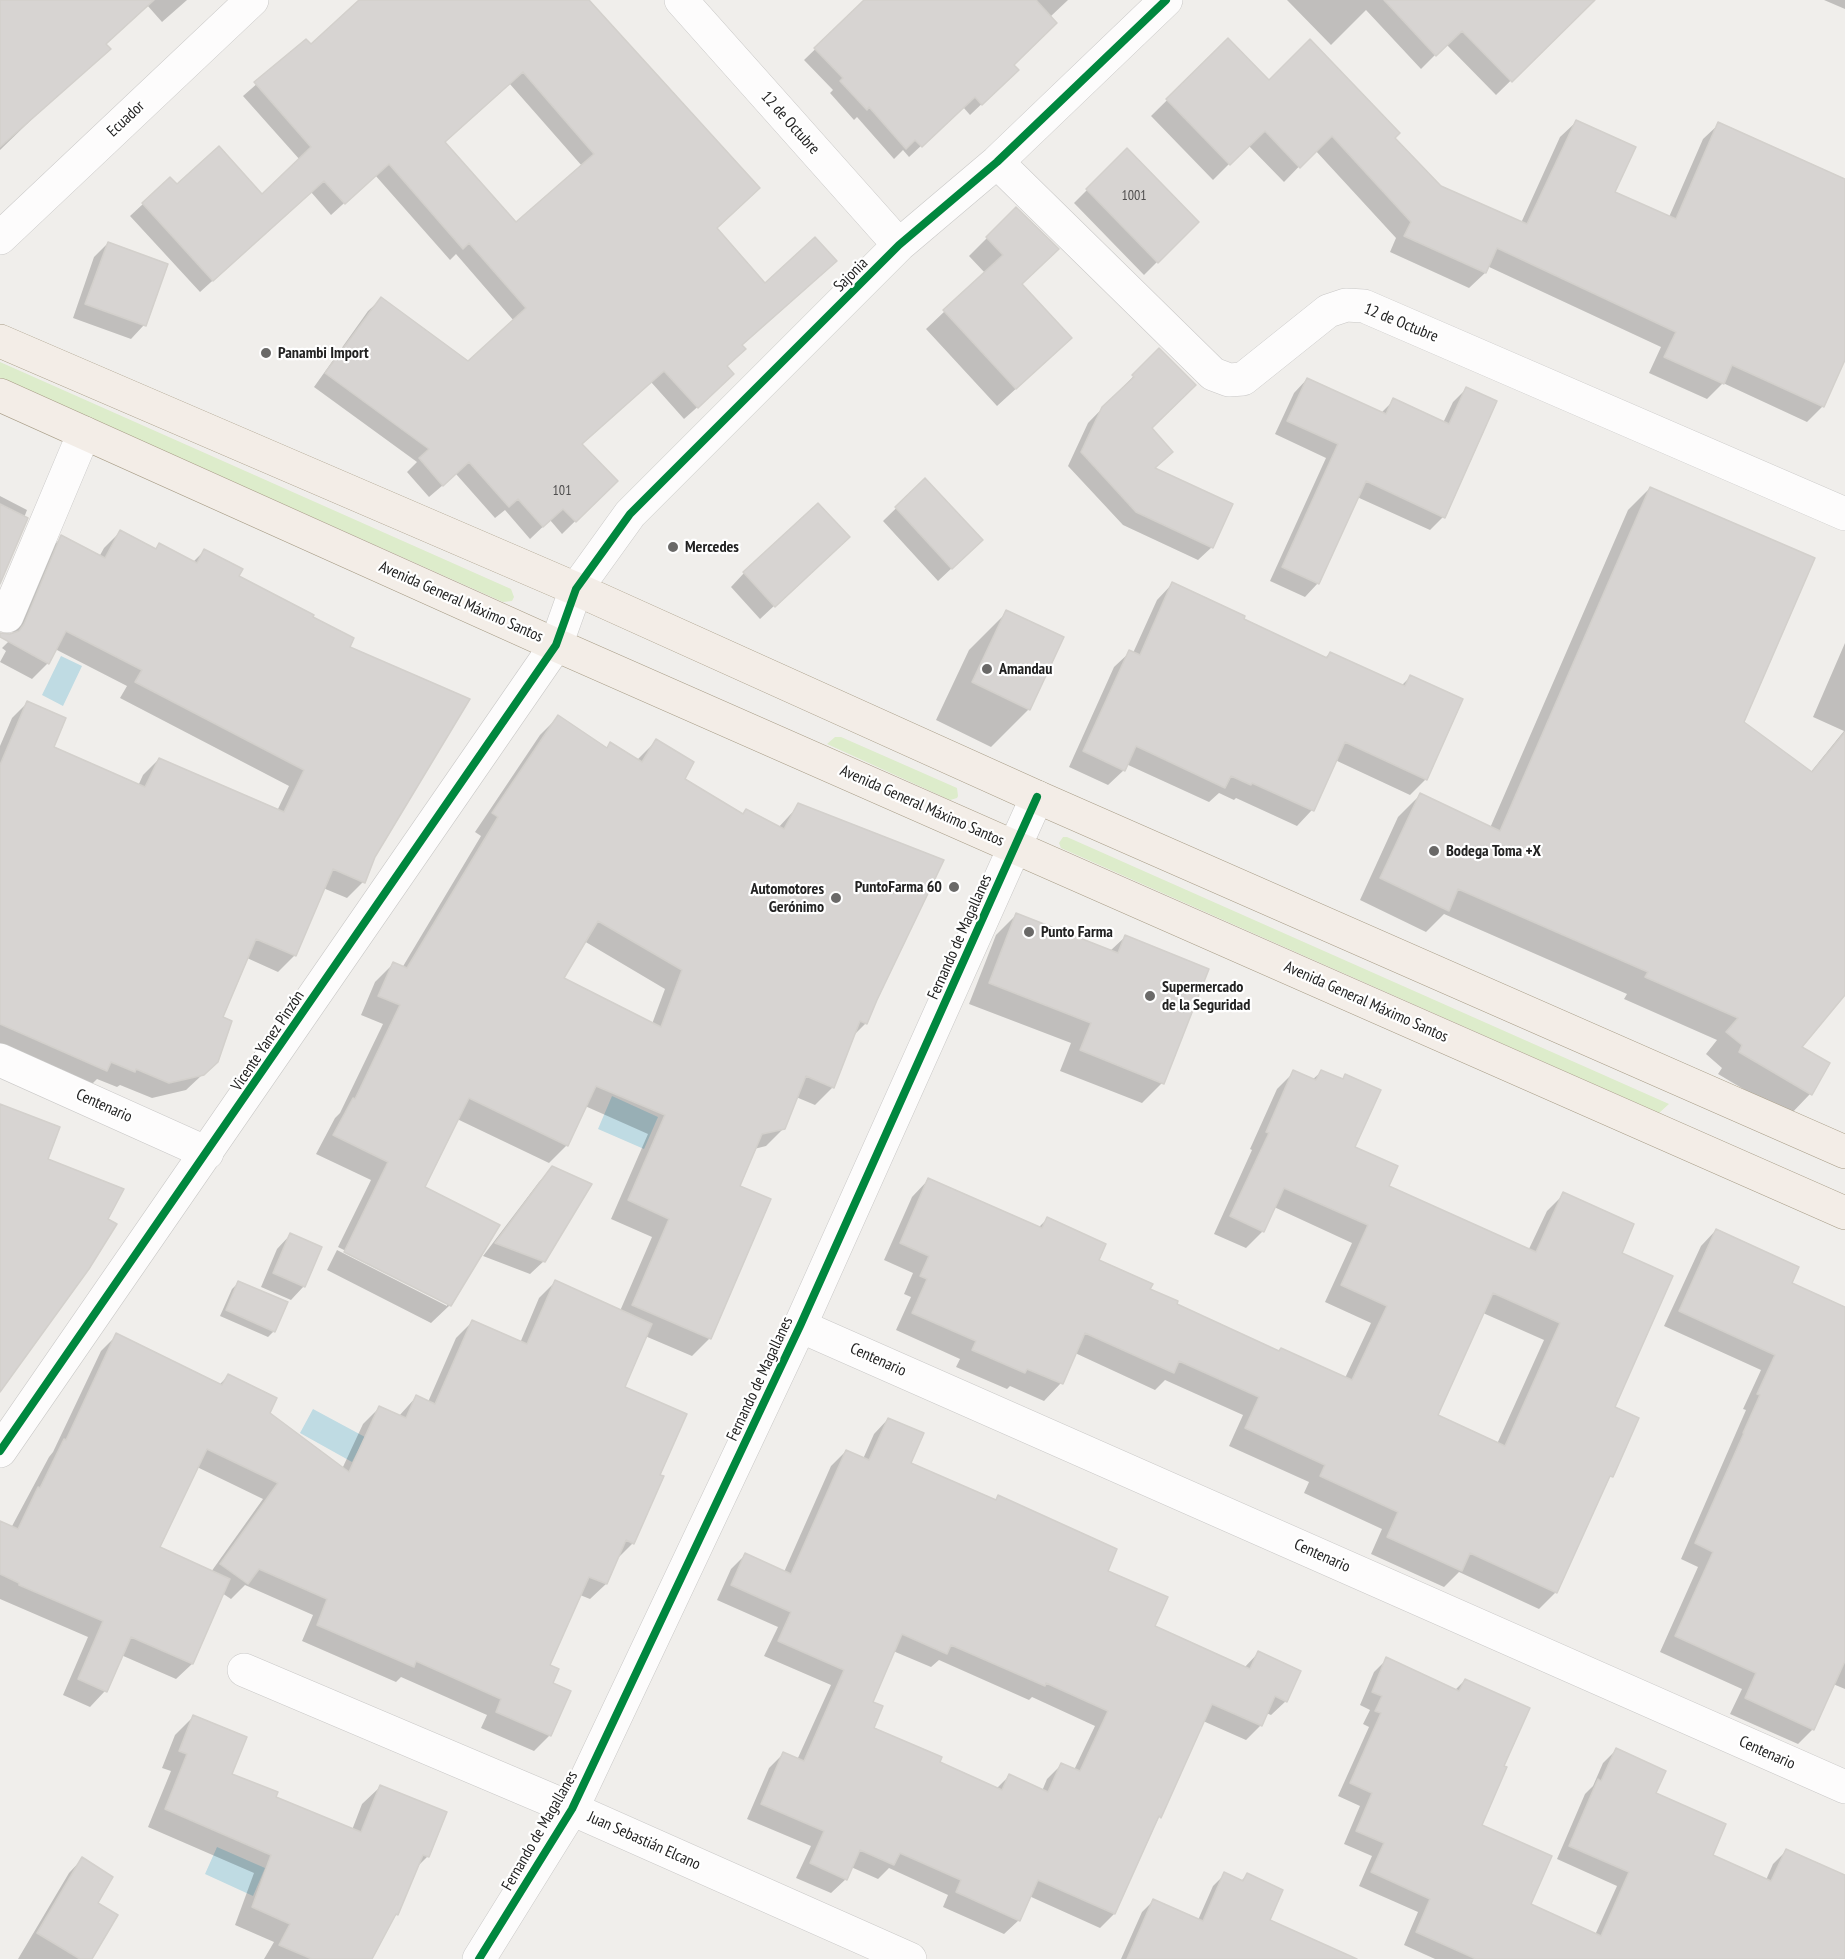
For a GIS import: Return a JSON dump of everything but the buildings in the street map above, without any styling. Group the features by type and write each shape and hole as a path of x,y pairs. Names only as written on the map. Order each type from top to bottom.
{"main road":[{"path":"0,341 576,589 1037,797 1845,1152"},
{"name":"Avenida General Máximo Santos","path":"0,395 556,645 1845,1213"}],"street":[{"name":"Ecuador","path":"0,238 252,0"},
{"name":"12 de Octubre","path":"681,0 899,245"},
{"name":"Sajonia","path":"556,645 576,589 630,514 899,245 997,162 1166,0"},
{"name":"12 de Octubre","path":"997,162 1213,374 1229,380 1243,379 1328,311 1346,305 1364,306 1845,514"},
{"path":"7,616 84,433"},
{"name":"Vicente Yanez Pinzón","path":"0,1450 556,645"},
{"name":"Fernando de Magallanes","path":"480,1959 572,1809 800,1326 1037,797"},
{"name":"Centenario","path":"0,1060 207,1153"},
{"name":"Centenario","path":"800,1326 1845,1787"},
{"name":"Juan Sebastián Elcano","path":"244,1670 572,1809 910,1959"}],"green space":[{"path":"0,362 511,589 514,597 512,601 503,602 0,378"},
{"path":"835,737 841,737 957,788 958,796 950,800 827,744"},
{"path":"1063,837 1669,1104 1659,1113 1061,848 1059,843"}],"water":[{"path":"61,656 82,666 63,706 42,695"},
{"path":"612,1096 658,1117 644,1149 598,1129"},
{"path":"313,1409 365,1437 352,1462 300,1433"},
{"path":"217,1847 265,1868 253,1896 205,1874"}],"cycle path":[{"path":"0,1451 556,645 576,589 630,514 899,245 997,162 1166,0"},
{"path":"479,1959 572,1809 800,1326 1037,797"}],"place":[{"name":"Panambi Import","path":"266,353"},
{"name":"Mercedes","path":"673,547"},
{"name":"Amandau","path":"987,669"},
{"name":"Bodega Toma +X","path":"1434,851"},
{"name":"PuntoFarma 60","path":"954,887"},
{"name":"Automotores Gerónimo","path":"836,898"},
{"name":"Punto Farma","path":"1029,932"},
{"name":"Supermercado de la Seguridad","path":"1150,996"}]}
